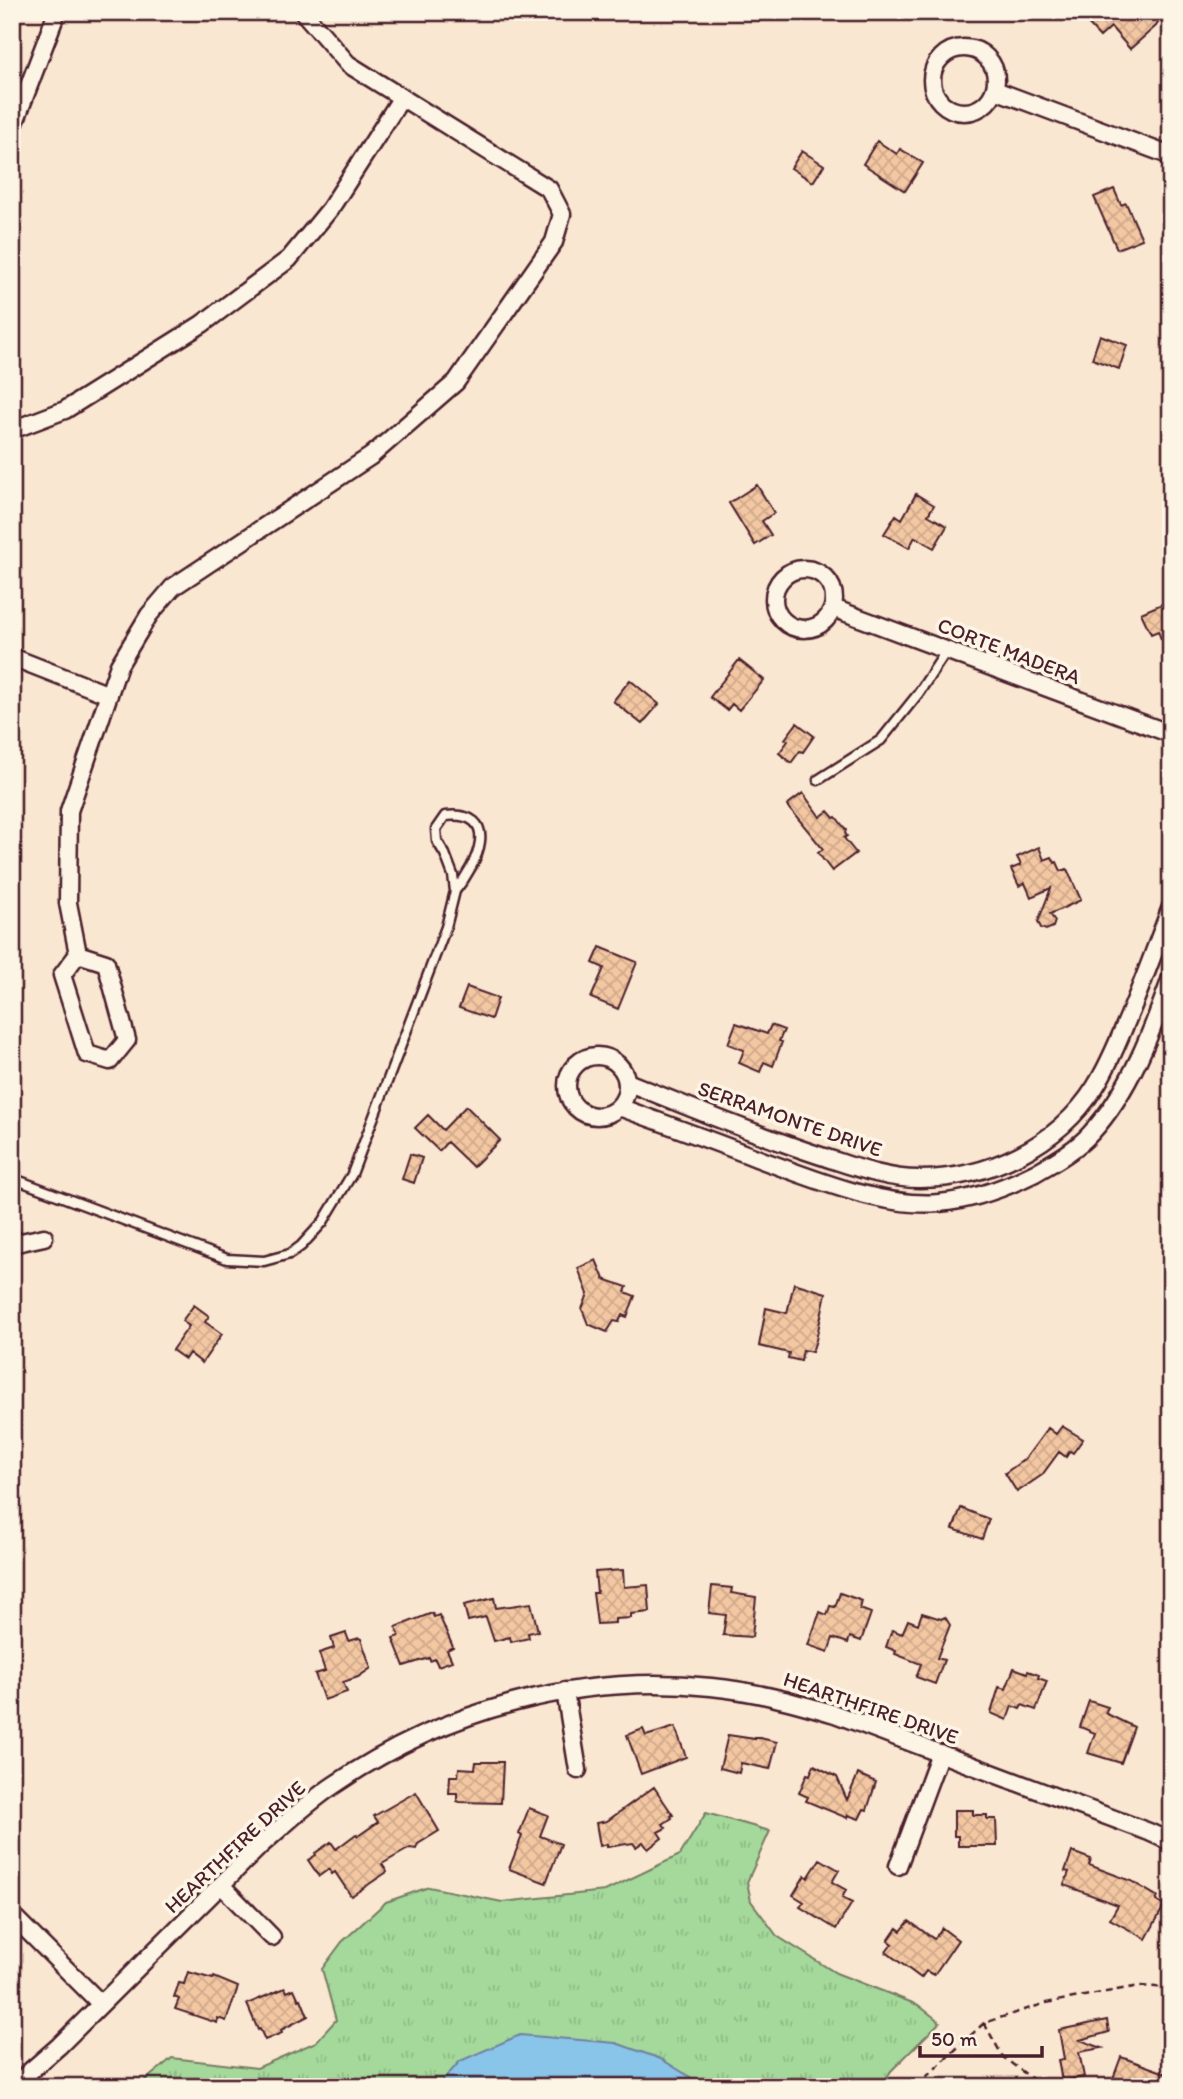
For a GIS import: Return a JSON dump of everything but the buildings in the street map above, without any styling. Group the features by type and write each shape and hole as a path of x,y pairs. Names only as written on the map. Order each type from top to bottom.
{"street":[{"path":"12,130 57,12"},
{"path":"78,954 106,963 127,1040 110,1061 87,1054 62,975 78,954 68,903 69,811 119,665 149,615 173,587 371,456 456,382 554,242 562,214 549,189 348,64 303,12"},
{"path":"967,47 977,50 993,64 996,74 995,90 986,103 977,109 956,111 939,100 932,80 933,69 947,52 967,47"},
{"path":"995,90 1171,156"},
{"path":"12,427 20,427 65,410 202,324 289,259 330,209 402,97"},
{"name":"CORTE MADERA","path":"833,608 1171,734"},
{"path":"12,657 109,695"},
{"name":"SERRAMONTE DRIVE","path":"619,1107 611,1114 591,1116 574,1106 567,1087 573,1068 580,1061 600,1056 610,1059 624,1073 627,1082 782,1143 861,1168 917,1179 960,1176 1006,1161 1042,1142 1072,1117 1093,1090 1108,1065 1138,995 1171,906"},
{"path":"627,1082 627,1091 619,1107 840,1189 905,1203 938,1203 978,1196 1021,1180 1056,1161 1091,1134 1111,1107 1139,1059 1171,978"},
{"path":"1138,995 1161,1005"},
{"path":"775,1165 782,1143"},
{"path":"985,1168 991,1191"},
{"path":"12,1244 44,1237"},
{"name":"HEARTHFIRE DRIVE","path":"12,2087 59,2046 292,1817 331,1787 375,1759 434,1730 527,1699 565,1691 632,1684 711,1687 760,1694 835,1714 1171,1842"},
{"path":"565,1691 578,1770"},
{"path":"898,1866 940,1753"},
{"path":"221,1885 272,1937"},
{"path":"12,1915 101,2004"}],"lane":[{"path":"818,780 881,740 918,694 947,650"},
{"path":"12,1178 227,1259 264,1261 290,1254 323,1222 352,1174 446,927 455,891 471,867 482,837 481,829 474,821 460,814 445,816 436,829 437,841 453,875 455,891"}],"path":[{"path":"920,2087 925,2078 984,2023 1046,2003 1139,1986 1171,1988"},
{"path":"984,2023 1003,2057 1043,2087"}],"green space":[{"path":"706,1813 770,1831 747,1882 751,1901 777,1936 836,1973 918,2005 940,2022 891,2071 881,2087 137,2087 172,2058 257,2068 316,2042 336,2020 322,1969 342,1942 386,1902 429,1887 502,1902 605,1891 680,1855"}],"water":[{"path":"520,2035 616,2043 661,2059 695,2080 695,2087 437,2087 460,2061"}]}
